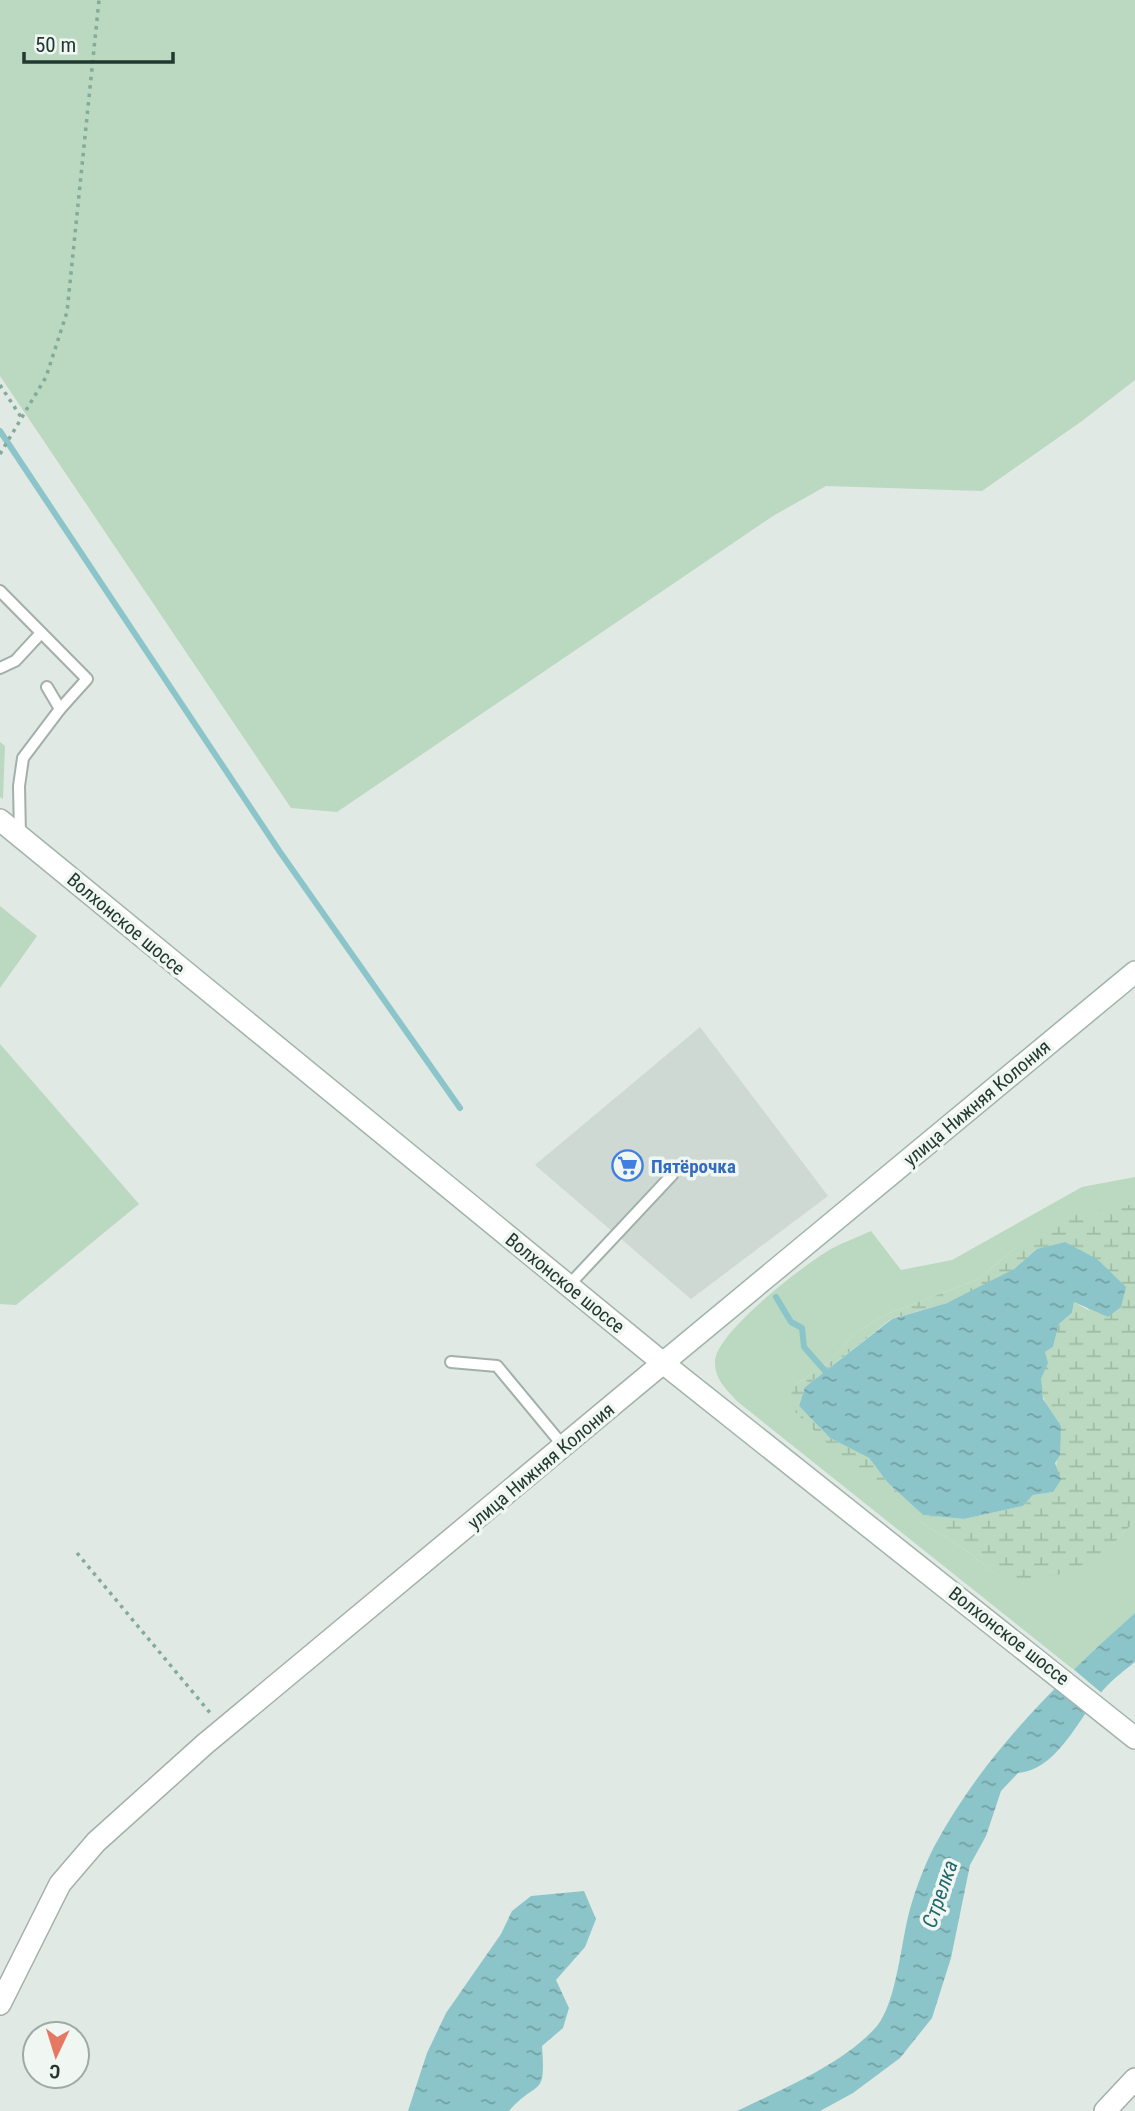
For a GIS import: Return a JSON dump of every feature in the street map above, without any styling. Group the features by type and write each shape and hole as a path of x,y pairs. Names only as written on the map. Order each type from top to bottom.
{"main road":[{"name":"Волхонское шоссе","path":"0,820 663,1363 1135,1738"},
{"name":"улица Нижняя Колония","path":"0,2004 61,1884 79,1859 223,1729 565,1448 663,1363 1135,972"},
{"path":"1105,2111 1135,2079"}],"lane":[{"path":"0,591 87,679 23,758 19,786 20,836"},
{"path":"0,668 16,660 41,633"},
{"path":"47,687 60,709"},
{"path":"568,1286 672,1175"},
{"path":"451,1362 498,1366 565,1448"}],"path":[{"path":"0,454 46,377 67,312 99,0"},
{"path":"0,385 21,417"},
{"path":"77,1553 223,1729"}],"shaded area":[{"path":"700,1027 828,1196 691,1299 535,1165"}],"green space":[{"path":"0,0 1135,0 1135,380 982,491 826,486 773,516 337,812 291,808 0,376"},
{"path":"0,742 5,746 3,799 0,797"},
{"path":"0,906 37,936 0,988"},
{"path":"0,1044 139,1204 16,1305 0,1304"},
{"path":"1135,1177 1135,1205 1128,1205 1016,1247 979,1279 887,1314 856,1332 830,1361 794,1386 796,1413 922,1523 966,1550 994,1573 1111,1546 1135,1521 1135,1613 1074,1670 738,1402 719,1379 715,1361 719,1348 730,1333 783,1283 831,1249 871,1231 901,1270 952,1260 1082,1187"},
{"path":"1135,1205 1135,1521 1111,1546 1071,1572 1030,1581 994,1573 966,1550 922,1523 826,1442 796,1413 789,1400 794,1386 830,1361 856,1332 887,1314 979,1279 1016,1247 1078,1214","holes":["1037,1249 1090,1311 1074,1302 1072,1313 1059,1324 1053,1347 1045,1352 1042,1393 1061,1426 1053,1492 1033,1495 1023,1506 964,1519 923,1515 888,1483 869,1458 830,1438 799,1406 805,1387 891,1319 947,1303 981,1287 1014,1269"]}],"water":[{"path":"1065,1242 1097,1259 1126,1287 1121,1307 1108,1317 1074,1302 1072,1313 1059,1324 1053,1347 1045,1352 1048,1363 1041,1379 1043,1399 1061,1426 1060,1455 1055,1463 1061,1480 1053,1492 1033,1495 1023,1506 964,1519 923,1515 888,1483 869,1458 830,1438 799,1406 805,1387 892,1319 947,1303 1014,1269 1037,1249"},
{"name":"Стрелка","path":"1135,1613 1135,1662 1096,1698 1057,1752 1032,1770 1018,1773 1001,1791 986,1836 970,1865 951,1958 932,2018 900,2058 853,2093 820,2111 737,2111 830,2064 877,2026 884,2015 894,1986 910,1909 918,1885 931,1852 955,1812 976,1780 1025,1720"},
{"path":"584,1891 596,1919 585,1947 556,1980 569,2008 563,2028 542,2046 543,2074 538,2086 509,2111 408,2111 427,2053 446,2013 501,1934 512,1911 531,1896"}],"pier":[{"path":"1072,1668 1104,1695 1088,1716 1052,1686"}],"waterway":[{"path":"0,431 280,852 460,1108"},
{"path":"776,1297 791,1322 802,1328 804,1347 826,1372"}],"place":[{"name":"Пятёрочка","path":"628,1166"}]}
